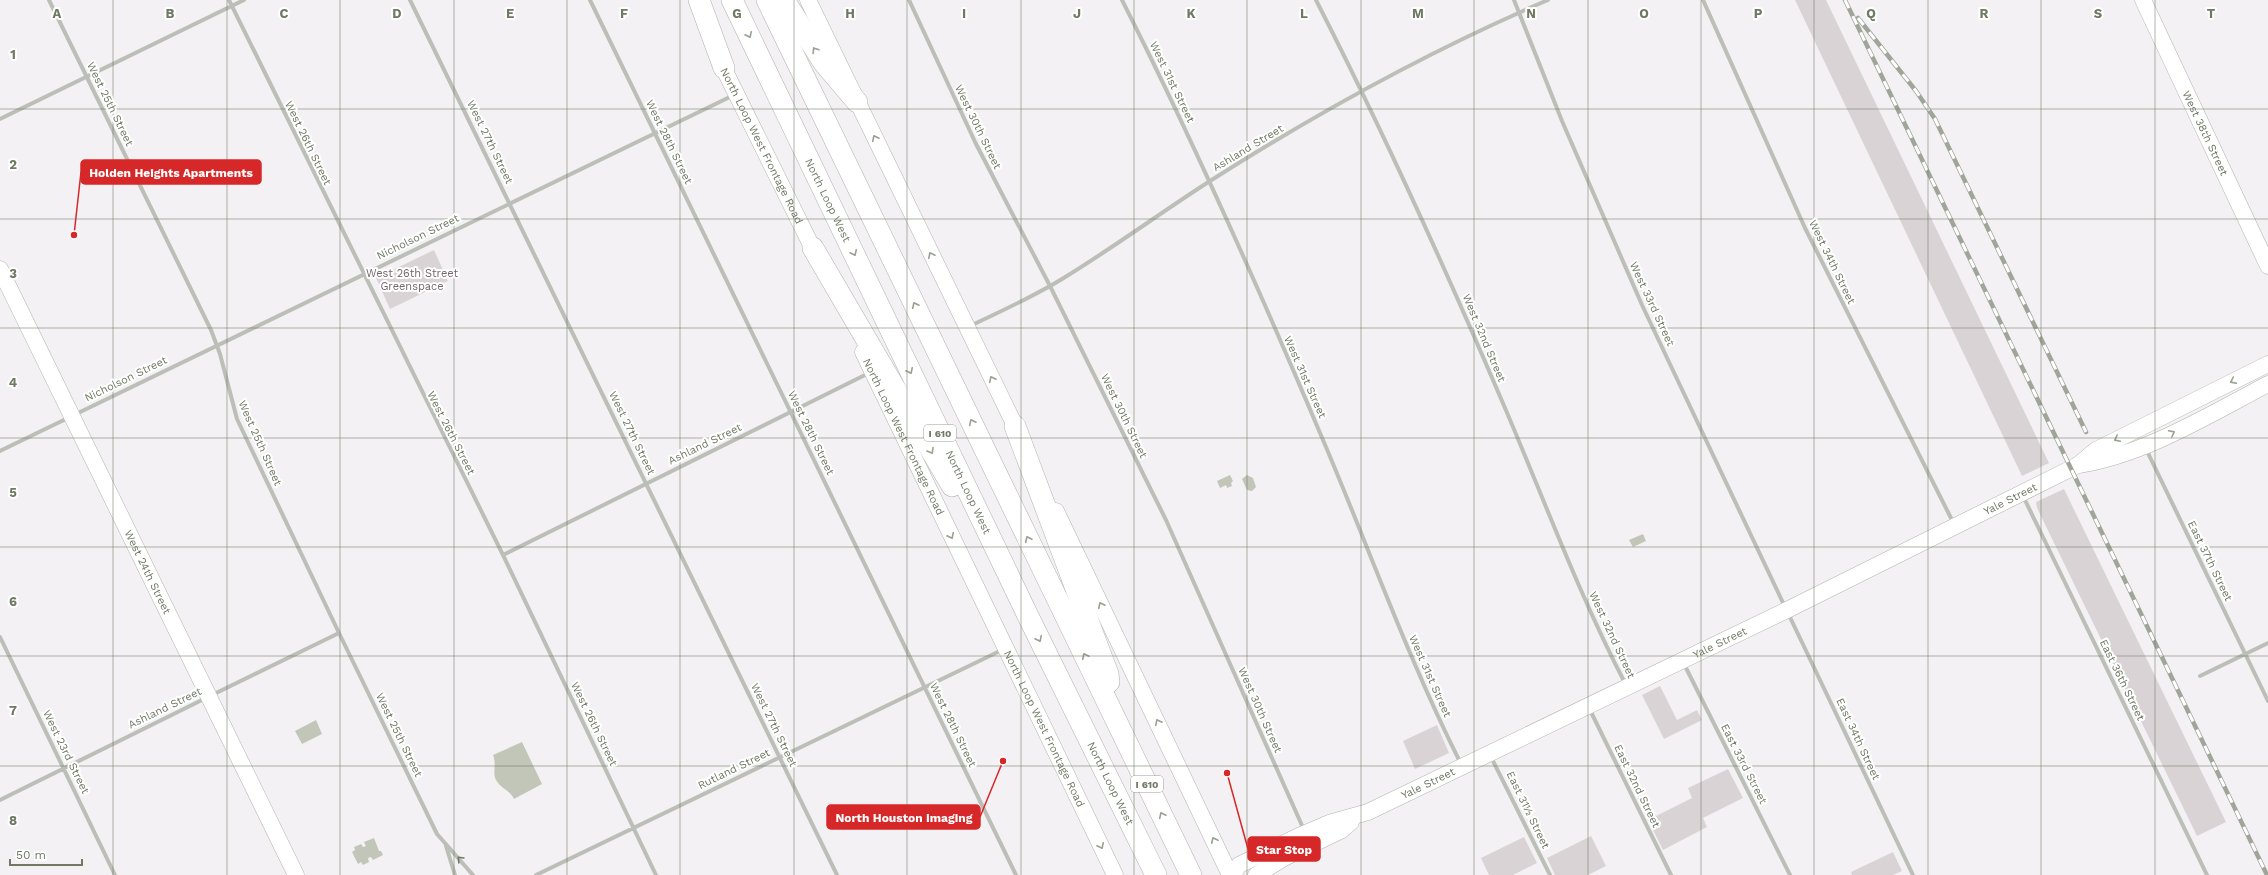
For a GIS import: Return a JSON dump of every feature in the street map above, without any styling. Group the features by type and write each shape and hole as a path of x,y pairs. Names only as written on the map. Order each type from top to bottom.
{"highway":[{"path":"699,0 724,68"},
{"name":"North Loop West","path":"732,0 1029,618 1154,870"},
{"name":"I 610","path":"767,0 1191,875"},
{"path":"784,0 824,63 857,102"},
{"path":"813,248 1029,618"},
{"path":"1015,426 1108,674 1115,717"}],"main road":[{"name":"North Loop West Frontage Road","path":"691,0 873,371 1115,875"},
{"path":"808,0 1231,875"},
{"name":"West 38th Street","path":"2143,0 2268,266"},
{"name":"West 24th Street","path":"0,269 210,696 296,875"},
{"name":"Yale Street","path":"2141,438 2186,404 2268,364"},
{"name":"Yale Street","path":"1256,875 1286,857 1329,823 1359,816 1787,610 2022,494 2078,465 2096,450 2194,422 2266,387"},
{"path":"2186,404 2194,422"},
{"name":"Yale Street","path":"1231,875 1239,865 1308,839"}],"street":[{"name":"West 25th Street","path":"49,0 217,345 237,419 339,633 437,834 459,857 472,875"},
{"name":"West 26th Street","path":"229,0 362,274 503,555 656,875"},
{"path":"0,119 244,0"},
{"name":"West 27th Street","path":"410,0 837,875"},
{"name":"West 28th Street","path":"590,0 1016,875"},
{"name":"West 30th Street","path":"909,0 973,137 1050,286 1166,520 1308,839"},
{"name":"West 31st Street","path":"1122,0 1210,181 1323,441 1394,616 1462,766"},
{"name":"West 32nd Street","path":"1316,0 1362,91 1446,272 1580,588 1627,687"},
{"name":"West 33rd Street","path":"1514,0 1562,121 1642,306 1787,610"},
{"name":"Ashland Street","path":"966,328 1050,286 1210,181 1362,91 1548,0"},
{"name":"West 34th Street","path":"1703,0 1805,228 1955,526"},
{"name":"Nicholson Street","path":"0,451 654,132 736,94"},
{"name":"Ashland Street","path":"503,555 873,371"},
{"name":"East 37th Street","path":"2141,438 2268,701"},
{"name":"East 36th Street","path":"2022,494 2207,875"},
{"name":"East 34th Street","path":"1787,610 1913,875"},
{"name":"Ashland Street","path":"0,800 339,633"},
{"name":"West 23rd Street","path":"0,637 115,875"},
{"path":"2200,676 2268,643"},
{"name":"Rutland Street","path":"536,875 1006,648"},
{"name":"East 33rd Street","path":"1682,660 1790,875"},
{"name":"East 32nd Street","path":"1588,706 1671,875"},
{"name":"East 31½ Street","path":"1490,753 1550,875"},
{"name":"West 25th Street","path":"446,845 456,875"}],"green space":[{"path":"1795,0 1826,0 2049,463 2022,476"},
{"name":"West 26th Street Greenspace","path":"434,250 448,281 390,309 376,278"},
{"path":"2064,489 2226,822 2197,836 2037,508 2036,502"},
{"path":"1660,686 1677,720 1697,710 1702,720 1664,739 1642,695"},
{"path":"1437,725 1449,753 1415,769 1403,741"},
{"path":"1728,769 1743,798 1703,818 1707,827 1663,850 1648,820 1692,798 1688,788"},
{"path":"1591,836 1606,866 1588,875 1555,875 1547,858"},
{"path":"1524,837 1537,863 1513,875 1489,875 1481,858"},
{"path":"1893,852 1902,871 1893,875 1852,875 1851,872"}],"shaded area":[{"path":"1230,475 1233,481 1231,483 1232,486 1227,488 1226,485 1220,488 1217,481"},
{"path":"1247,475 1253,478 1256,487 1252,491 1247,490 1242,479"},
{"path":"1643,534 1646,541 1633,547 1629,540"},
{"path":"316,720 322,734 302,744 295,731"},
{"path":"522,742 542,784 514,799 500,786 496,780 494,774 495,762 493,755"},
{"path":"374,838 379,851 381,851 383,855 373,860 371,857 368,858 369,862 363,865 361,862 358,864 352,852 355,850 354,847 361,844 363,847 366,846 364,842"}],"railway":[{"path":"1845,0 2267,875"},
{"path":"1858,18 1916,91 1935,119 2086,432"}],"place":[{"name":"Holden Heights Apartments","path":"74,235"},
{"name":"North Houston Imaging","path":"1003,761"},
{"name":"Star Stop","path":"1227,773"}]}
